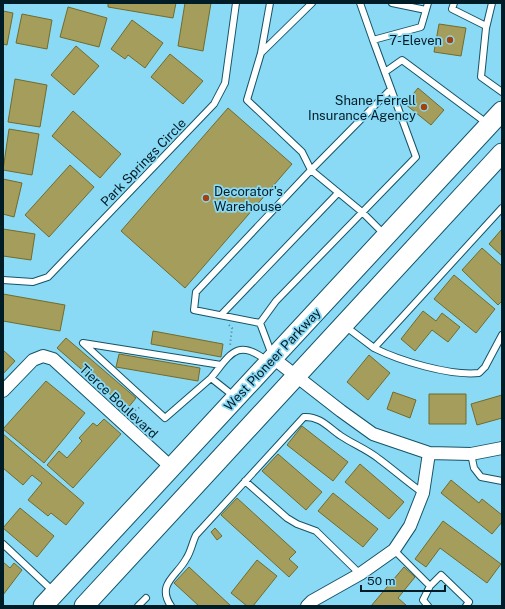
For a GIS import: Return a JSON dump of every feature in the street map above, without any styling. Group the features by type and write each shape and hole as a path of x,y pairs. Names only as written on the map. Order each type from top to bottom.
{"main road":[{"name":"West Pioneer Parkway","path":"49,599 502,111"},
{"path":"84,606 502,153"}],"street":[{"name":"Tierce Boulevard","path":"3,391 34,360 43,356 53,359 172,468"},
{"path":"271,360 373,434 429,453 471,454 502,448"},
{"path":"307,606 312,601 360,574 394,550 410,526 423,493 429,453"}],"lane":[{"name":"Park Springs Circle","path":"3,280 33,282 48,277 214,104 225,83 236,3"},
{"path":"270,3 261,53 247,100 302,152 311,170 362,212 386,236"},
{"path":"261,53 312,3"},
{"path":"260,323 276,301 416,156 360,3"},
{"path":"392,3 426,10"},
{"path":"373,40 421,27 428,3"},
{"path":"454,3 452,9 486,26"},
{"path":"492,3 486,26 481,77 502,92"},
{"path":"385,72 402,60 489,125"},
{"path":"260,323 194,310 196,292 311,170 392,89"},
{"path":"221,315 338,192"},
{"path":"374,348 502,208"},
{"path":"260,323 271,360"},
{"path":"343,324 374,348 387,354 418,364 464,375 479,373 502,335"},
{"path":"222,365 83,343 165,418 211,378 229,357 241,348 256,352 271,360"},
{"path":"211,378 236,398"},
{"path":"171,606 167,599 166,591 168,582 186,560 196,536 304,417 311,416 322,421 339,435 378,458 400,477 423,493"},
{"path":"471,454 474,468 481,478 502,481"},
{"path":"245,481 287,518 297,524 316,531 360,574"},
{"path":"3,544 49,599"},
{"path":"394,550 430,586"},
{"path":"428,606 423,600 430,586 441,575 469,602 466,606"},
{"path":"138,606 146,598"}],"path":[{"path":"221,315 232,328 229,357"}],"building":[{"path":"108,3 176,3 173,18 108,7"},
{"path":"185,3 211,3 203,51 178,46"},
{"path":"68,7 107,18 99,47 60,37"},
{"path":"3,11 13,13 7,45 3,44"},
{"path":"22,14 52,20 47,49 16,43"},
{"path":"132,20 163,43 145,68 128,55 125,59 111,49"},
{"name":"7-Eleven","path":"439,24 466,28 461,56 434,52"},
{"path":"76,46 99,66 74,95 51,75"},
{"path":"170,54 203,81 183,104 151,77"},
{"path":"15,79 47,85 40,127 8,122"},
{"name":"Shane Ferrell Insurance Agency","path":"418,88 444,110 431,125 405,104"},
{"name":"Decorator's Warehouse","path":"228,108 292,164 185,288 121,231"},
{"path":"73,111 121,154 100,178 52,136"},
{"path":"9,129 39,134 32,175 3,170"},
{"path":"70,165 94,187 49,237 25,215"},
{"path":"3,179 22,183 14,217 3,214"},
{"path":"3,229 35,234 31,260 3,256"},
{"path":"502,229 502,256 489,244"},
{"path":"482,248 502,266 502,301 498,305 462,270"},
{"path":"454,275 495,309 476,333 434,299"},
{"path":"3,294 65,305 60,331 3,321"},
{"path":"423,311 436,321 442,313 460,327 448,342 432,330 415,351 401,339"},
{"path":"153,331 223,344 221,357 151,344"},
{"path":"66,338 136,398 127,409 57,348"},
{"path":"3,350 15,361 3,374"},
{"path":"119,354 200,368 198,381 116,367"},
{"path":"369,355 390,373 368,400 347,382"},
{"path":"46,381 85,413 44,463 3,429"},
{"path":"393,392 416,400 410,418 387,409"},
{"path":"429,394 466,394 466,424 429,424"},
{"path":"502,395 502,418 477,425 471,404"},
{"path":"104,419 121,434 73,488 47,465 59,451 67,458 82,441 79,438 93,423 97,426"},
{"path":"302,426 348,462 333,481 287,445"},
{"path":"3,434 84,503 66,525 51,513 48,516 28,500 42,483 32,475 23,485 3,468"},
{"path":"278,454 322,492 306,510 262,471"},
{"path":"360,464 404,502 389,519 345,482"},
{"path":"451,480 479,503 482,499 502,515 502,522 492,534 441,493"},
{"path":"333,493 378,529 363,547 318,511"},
{"path":"237,498 296,552 289,559 298,567 289,577 221,515"},
{"path":"20,508 54,536 37,557 3,528"},
{"path":"443,521 501,564 487,583 440,548 426,567 415,559"},
{"path":"215,528 222,536 217,540 211,532"},
{"path":"257,560 277,576 253,606 247,606 231,593"},
{"path":"3,562 10,568 14,563 22,570 3,595"},
{"path":"189,567 231,606 199,606 174,583"},
{"path":"404,567 415,577 398,598 407,606 371,606"}],"place":[{"name":"7-Eleven","path":"450,40"},
{"name":"Shane Ferrell Insurance Agency","path":"424,107"},
{"name":"Decorator's Warehouse","path":"206,198"}]}
